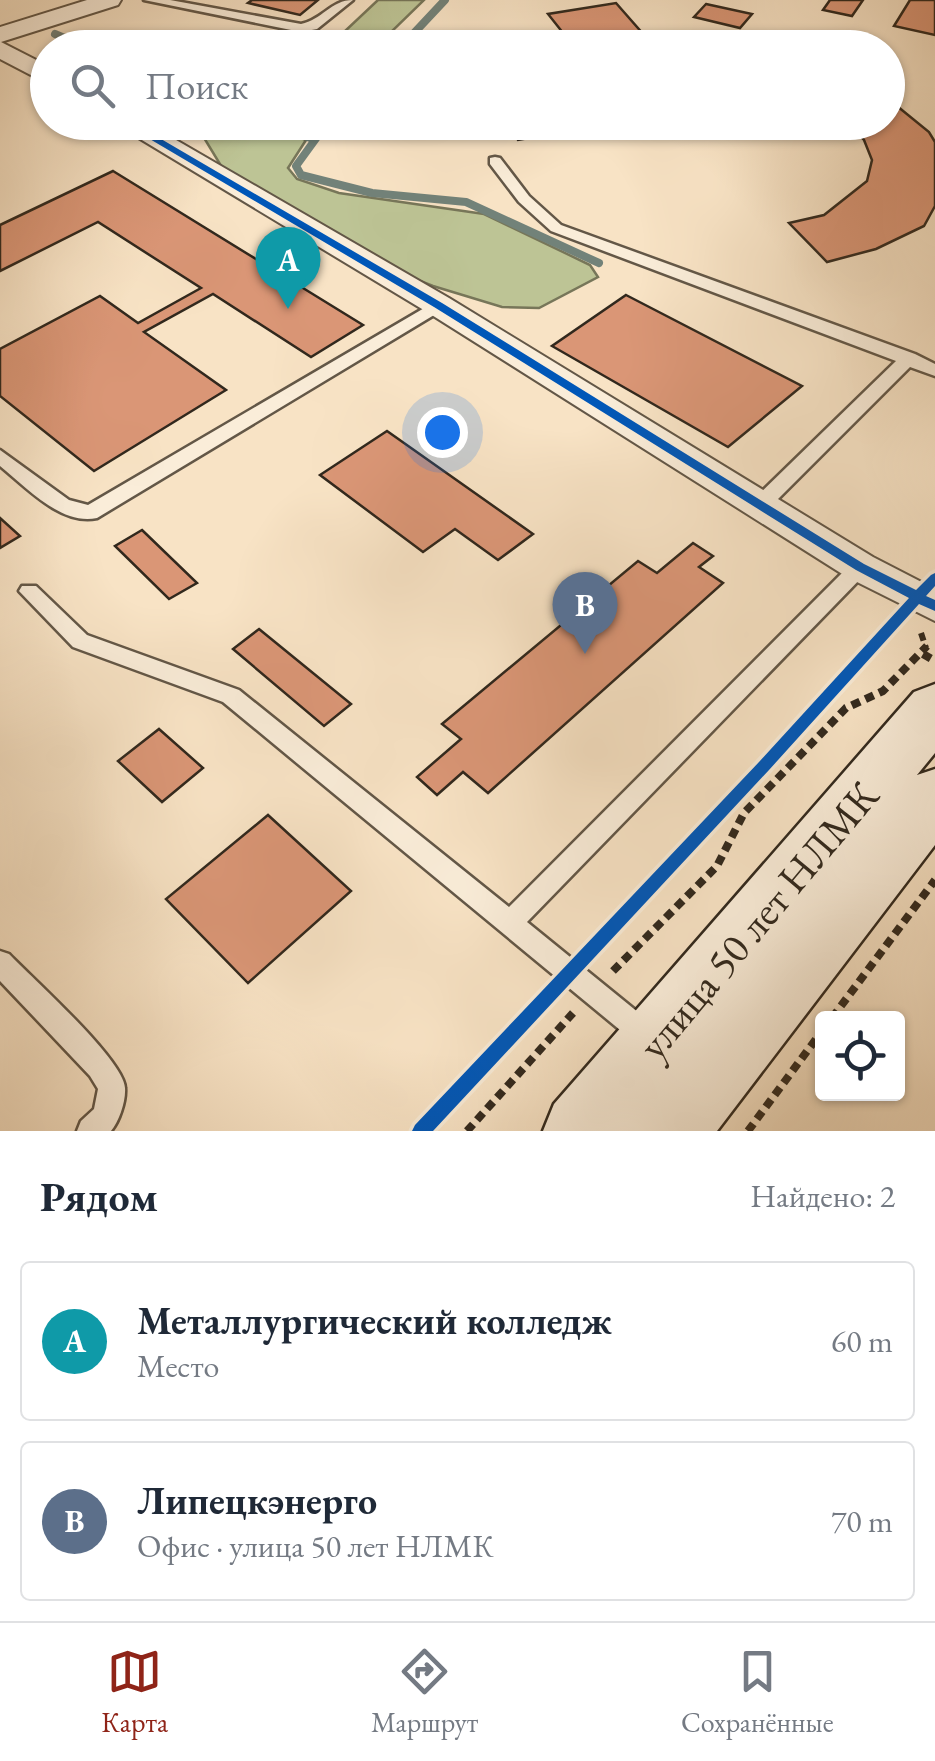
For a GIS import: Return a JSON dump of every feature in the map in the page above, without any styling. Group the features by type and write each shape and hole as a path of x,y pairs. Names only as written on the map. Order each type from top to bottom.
{"main road":[{"name":"улица 50 лет НЛМК","path":"581,1131 656,1043 929,682"},
{"name":"улица 50 лет НЛМК","path":"669,1131 935,796"}],"street":[{"path":"0,34 110,0"},
{"path":"0,49 30,66"},
{"path":"157,140 438,305 918,608"}],"lane":[{"path":"150,0 301,28 314,26 347,0"},
{"path":"495,161 524,199 556,228 935,370"},
{"path":"0,456 62,505 90,513 438,305"},
{"path":"760,505 908,358"},
{"path":"508,925 860,568"},
{"path":"29,591 80,640 230,696 656,1043"},
{"path":"0,963 100,1066 112,1087 106,1116 91,1131"}],"path":[{"path":"918,608 929,682"},
{"path":"929,682 935,661"},
{"path":"467,1131 592,992 717,866 744,813 846,708 883,691 929,682"},
{"path":"837,1011 935,880"},
{"path":"748,1131 815,1040"}],"green space":[{"path":"378,0 424,0 393,30 346,30"},
{"path":"205,140 306,140 288,168 297,179 339,193 484,214 590,265 598,277 539,308 502,307 395,271 226,174"}],"building":[{"path":"318,0 300,15 248,3"},
{"path":"830,0 863,0 852,16 823,10"},
{"path":"910,0 935,0 935,35 894,26"},
{"path":"616,3 640,30 561,30 548,14"},
{"path":"706,4 752,14 740,28 694,17"},
{"path":"905,112 935,142 935,206 924,226 876,249 827,262 789,223 824,215 867,181 872,160 864,140 905,140"},
{"path":"113,171 363,325 311,357 213,294 144,332 226,390 94,471 0,396 0,349 100,296 138,323 201,288 98,222 0,271 0,225"},
{"path":"626,295 802,386 728,447 552,346"},
{"path":"387,431 533,534 498,560 455,529 423,552 320,475"},
{"path":"0,518 20,536 0,548"},
{"path":"142,530 197,583 169,599 115,546"},
{"path":"693,543 713,556 699,567 723,583 488,793 463,772 437,795 417,777 461,739 442,724 638,561 657,573"},
{"path":"259,629 351,704 324,726 233,649"},
{"path":"159,729 203,768 162,802 118,761"},
{"path":"268,815 351,891 248,983 166,899"}],"waterway":[{"path":"417,30 445,0"},
{"path":"315,140 296,166 301,175 372,193 466,202 599,263"}],"cycle path":[{"path":"156,140 438,305 860,567 935,606"},
{"path":"421,1131 935,578"}],"place":[{"name":"Металлургический колледж","path":"288,309"},
{"name":"Липецкэнерго","path":"585,654"}]}
